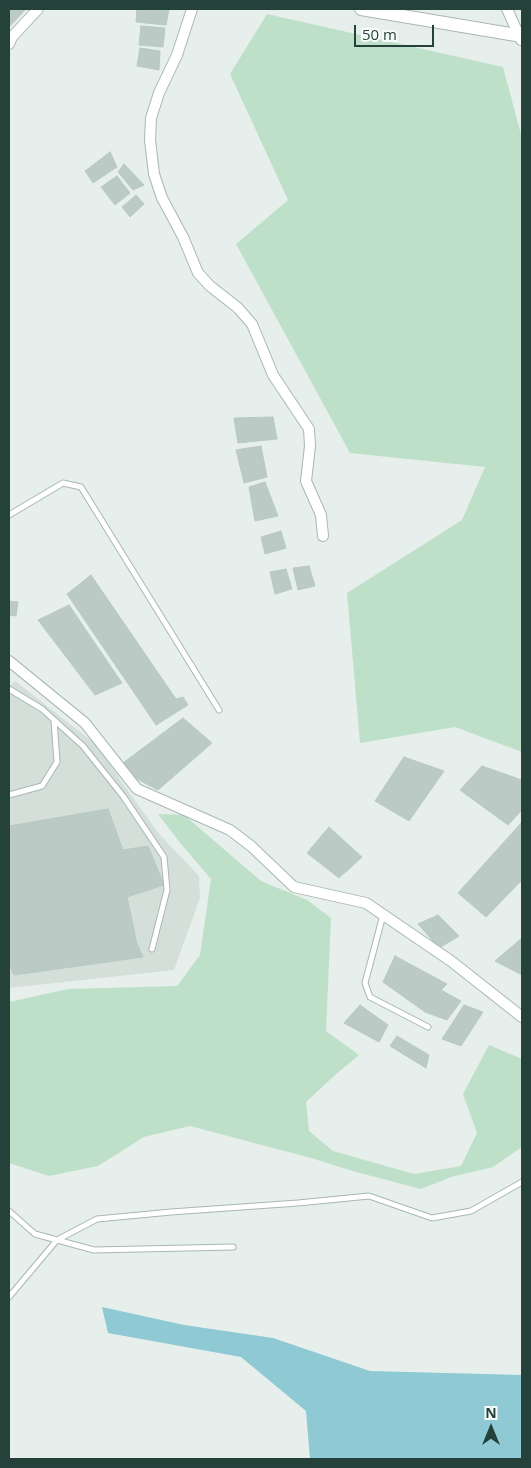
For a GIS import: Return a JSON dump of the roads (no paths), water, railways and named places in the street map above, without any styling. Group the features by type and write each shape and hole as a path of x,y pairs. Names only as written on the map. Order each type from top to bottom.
{"street":[{"path":"9,44 12,37 38,9"},
{"path":"192,9 177,56 159,93 151,118 150,140 154,174 162,198 183,237 198,274 238,308 252,324 273,375 309,429 310,446 306,481 321,515 323,536"},
{"path":"361,9 521,38"},
{"path":"507,9 521,38"},
{"path":"9,662 85,723 137,789 230,830 251,846 294,887 366,903 451,961 522,1017"}],"lane":[{"path":"9,516 63,483 81,487 219,710"},
{"path":"9,689 42,709 83,746 123,796 164,857 167,890 152,949"},
{"path":"9,795 42,786 57,762 54,720"},
{"path":"383,914 365,983 370,997 428,1027"},
{"path":"9,1297 57,1240 97,1219 369,1196 432,1218 471,1211 522,1182"},
{"path":"9,1211 35,1234 94,1250 233,1247"}],"water":[{"path":"102,1307 184,1325 273,1338 370,1371 522,1375 522,1459 310,1459 306,1411 241,1357 108,1333"}]}
